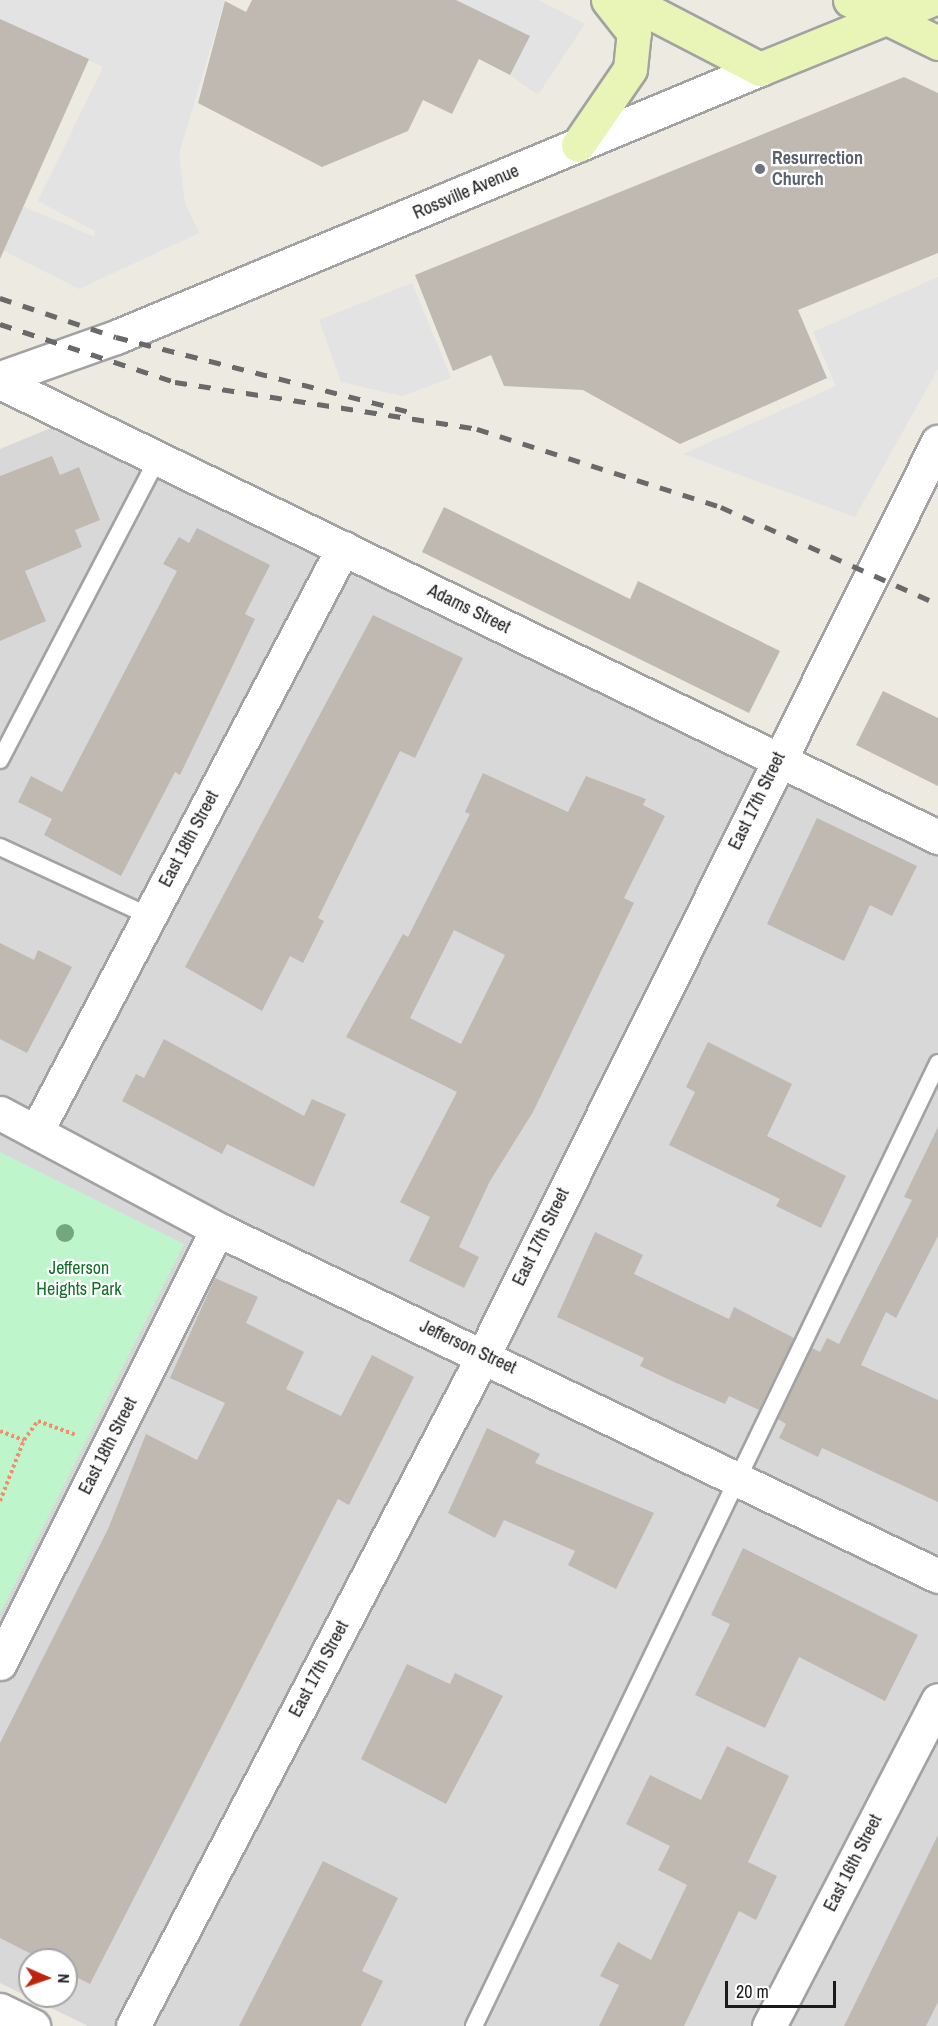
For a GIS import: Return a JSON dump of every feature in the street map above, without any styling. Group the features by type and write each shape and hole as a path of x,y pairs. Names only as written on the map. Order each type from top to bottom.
{"street":[{"path":"578,145 630,69 634,33 608,0"},
{"path":"627,0 760,69"},
{"path":"850,0 938,43"},
{"name":"Rossville Avenue","path":"0,380 116,337 930,0"},
{"name":"Adams Street","path":"0,380 938,837"},
{"name":"East 17th Street","path":"133,2026 484,1354 778,758 938,442"},
{"name":"East 18th Street","path":"36,1132 343,548"},
{"name":"Jefferson Street","path":"0,1113 217,1229 484,1354 938,1576"},
{"name":"East 18th Street","path":"0,1663 217,1229"},
{"name":"East 16th Street","path":"769,2026 938,1700"},
{"path":"0,2010 33,2026"}],"lane":[{"path":"0,760 158,458"},
{"path":"0,848 149,916"},
{"path":"474,2026 938,1063"}],"path":[{"path":"0,1501 24,1440 38,1421 106,1450"},
{"path":"0,1431 24,1440"}],"shaded area":[{"path":"0,0 225,0 179,154 185,203 199,233 79,289 4,251 23,206 95,237 95,231 38,201 103,67 0,19"},
{"path":"456,0 538,0 585,24 538,95 510,75 529,36"},
{"path":"938,277 938,369 855,517 683,454 836,386 813,332"},
{"path":"412,283 451,378 402,396 341,382 319,320"},
{"path":"58,425 938,851 938,2026 88,2026 51,2008 78,2008 78,1948 18,1948 18,1992 0,1983 0,449"}],"green space":[{"name":"Jefferson Heights Park","path":"0,1152 184,1244 0,1614"}],"building":[{"path":"252,0 456,0 530,36 510,75 479,59 452,114 423,100 408,131 322,167 198,103 225,1 246,12"},
{"path":"0,19 89,59 0,259"},
{"path":"904,77 938,93 938,253 798,310 827,378 680,444 583,390 504,386 491,355 453,371 415,275"},
{"path":"52,456 60,475 79,467 100,520 75,530 82,547 25,571 46,621 0,641 0,476"},
{"path":"444,507 630,599 638,581 780,651 749,713 422,552"},
{"path":"197,528 270,565 245,614 255,619 233,665 180,775 175,772 121,876 44,835 52,819 18,802 31,776 62,792 177,571 163,564 179,537 189,543"},
{"path":"373,615 463,658 415,758 400,751 318,918 324,921 303,963 290,956 262,1011 185,967"},
{"path":"883,691 938,718 938,786 856,745"},
{"path":"483,773 568,812 586,776 646,799 643,805 665,816 624,898 634,903 533,1112 490,1181 459,1247 479,1257 464,1288 409,1261 430,1217 400,1202 457,1092 346,1037 403,934 408,937 470,814 465,812","holes":["454,930 505,955 461,1044 410,1018"]},
{"path":"817,818 917,866 892,916 870,905 844,961 767,924"},
{"path":"0,943 34,960 38,950 72,967 27,1053 0,1039"},
{"path":"164,1039 304,1116 312,1099 346,1114 314,1187 227,1144 222,1154 122,1101 136,1074 144,1078"},
{"path":"708,1042 792,1084 767,1136 846,1176 821,1228 776,1206 780,1199 669,1145 695,1092 686,1087"},
{"path":"938,1127 938,1236 896,1318 886,1312 861,1365 938,1400 938,1502 822,1448 818,1457 779,1438 786,1424 778,1419 812,1348 820,1352 827,1338 839,1344 912,1200 904,1197"},
{"path":"595,1232 643,1255 634,1274 729,1319 734,1307 794,1338 759,1410 729,1396 725,1404 674,1382 640,1366 644,1358 557,1317"},
{"path":"215,1278 258,1297 246,1323 304,1352 286,1389 341,1416 372,1355 414,1377 349,1505 338,1499 90,1984 78,1978 78,1948 20,1948 0,1938 0,1743 108,1529 146,1434 197,1460 225,1403 170,1378"},
{"path":"487,1428 540,1454 535,1463 654,1513 616,1589 568,1565 575,1551 504,1520 495,1538 448,1513"},
{"path":"743,1548 918,1635 885,1701 799,1657 765,1728 695,1695 730,1624 711,1615"},
{"path":"407,1664 450,1684 455,1673 503,1696 446,1804 361,1759"},
{"path":"727,1746 789,1776 748,1862 777,1876 756,1920 739,1911 684,2026 599,2026 619,1985 600,1976 618,1942 651,1960 687,1885 658,1870 670,1846 626,1824 650,1775 701,1800"},
{"path":"938,1835 938,2002 926,2026 844,2026"},
{"path":"323,1861 398,1898 362,1971 383,1981 361,2026 239,2026"}],"railway":[{"path":"0,298 116,337 410,412"},
{"path":"0,324 175,382 477,429 721,507 938,604"}],"place":[{"name":"Resurrection Church","path":"760,169"}]}
